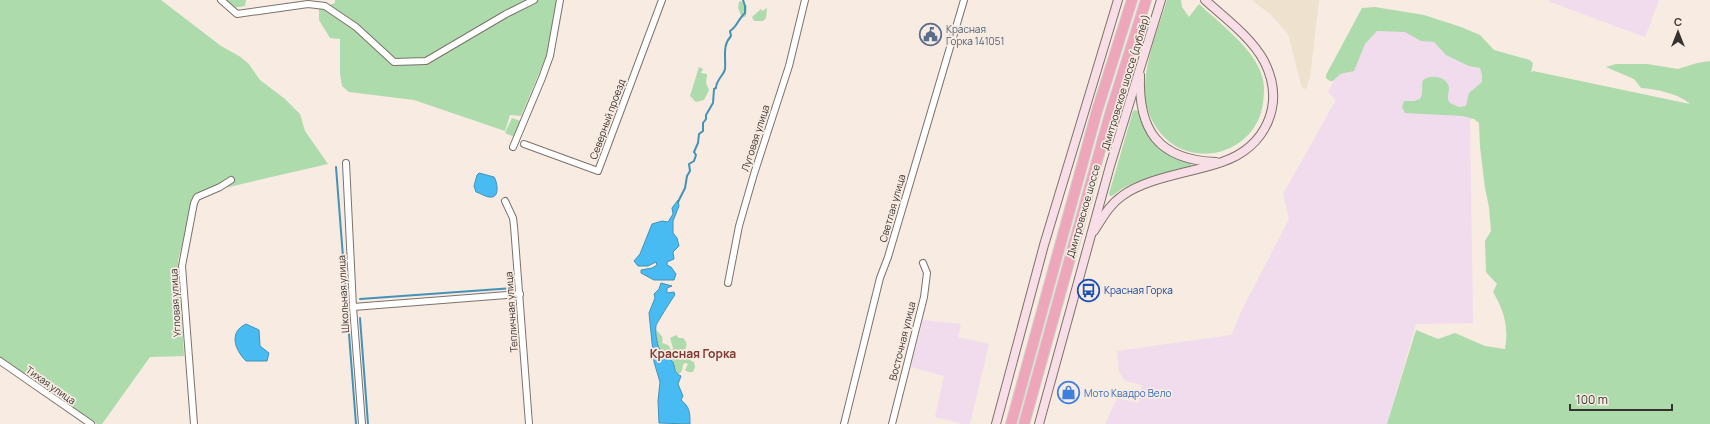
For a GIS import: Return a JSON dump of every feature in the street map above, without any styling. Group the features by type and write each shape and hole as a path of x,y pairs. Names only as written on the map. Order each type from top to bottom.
{"highway":[{"name":"Дмитровское шоссе","path":"1011,424 1095,118 1132,0"},
{"name":"Дмитровское шоссе","path":"1024,424 1100,151 1146,0"}],"main road":[{"path":"1107,34 1113,0"},
{"path":"996,424 1044,245 1118,0"},
{"name":"Дмитровское шоссе (дублёр)","path":"1038,424 1089,239 1161,0"},
{"path":"1089,239 1112,204 1132,189 1239,156 1256,141 1266,127 1272,110 1272,93 1270,76 1263,60 1242,34 1205,0"},
{"path":"1141,63 1141,109 1147,126 1154,137 1166,148 1180,156 1201,161 1223,162"}],"street":[{"path":"221,0 237,14 308,4 325,6 356,27 394,62 426,61 534,0"},
{"path":"513,147 550,56 560,0"},
{"name":"Северный проезд","path":"524,144 598,171 662,0"},
{"name":"Луговая улица","path":"728,283 739,226 789,66 805,0"},
{"name":"Светлая улица","path":"844,424 880,278 888,257 964,0"},
{"name":"Школьная улица","path":"346,163 353,307 362,424"},
{"name":"Угловая улица","path":"194,424 182,266 196,198 231,180"},
{"name":"Тепличная улица","path":"505,201 513,218 529,424"},
{"name":"Восточная улица","path":"892,424 924,296 927,273 923,263"},
{"path":"353,307 520,294"},
{"name":"Тихая улица","path":"0,361 91,424"}],"shaded area":[{"path":"1252,0 1319,0 1310,77 1306,89 1302,88 1288,34 1271,15"},
{"path":"1549,0 1659,0 1645,37 1550,2"},
{"path":"1371,22 1425,35 1492,60 1489,90 1470,121 1473,323 1416,324 1387,424 1105,424 1117,398 1138,403 1142,385 1125,381 1119,371 1117,351 1231,335 1242,310 1289,219 1283,194 1336,100 1328,92 1362,28"},
{"path":"923,320 961,324 958,337 989,344 970,424 963,424 935,417 944,376 911,367"}],"green space":[{"path":"0,0 161,0 221,46 248,63 260,80 285,99 300,114 305,131 328,164 194,195 178,261 184,356 150,357 102,424 97,424 0,357"},
{"path":"224,0 246,0 245,6 233,8"},
{"path":"335,0 557,0 546,57 521,116 510,115 505,131 414,100 349,92 342,86 340,74 340,39 330,38 319,20 319,9 335,3"},
{"path":"1167,0 1181,0 1182,7 1189,17 1199,4 1244,46 1258,66 1262,76 1264,82 1264,93 1260,116 1246,137 1236,145 1225,150 1200,154 1178,148 1163,136 1152,121 1146,103 1145,82 1152,46"},
{"path":"741,1 747,6 746,16 742,18 738,8 739,2"},
{"path":"1375,7 1424,15 1480,35 1494,50 1530,60 1533,63 1531,73 1533,71 1690,104 1686,100 1674,95 1641,88 1634,79 1606,67 1616,64 1647,64 1678,69 1697,63 1710,61 1710,424 1387,424 1416,330 1438,339 1455,333 1485,346 1505,349 1506,326 1503,312 1493,292 1497,284 1486,272 1485,241 1491,231 1480,147 1479,123 1474,119 1463,116 1405,113 1402,107 1404,101 1414,101 1420,99 1423,80 1431,77 1439,77 1448,84 1448,98 1450,103 1459,107 1466,106 1469,93 1482,82 1480,68 1469,66 1446,55 1434,42 1421,41 1405,32 1377,31 1365,44 1354,71 1340,74 1333,81 1330,81 1326,78 1326,75 1362,8"},
{"path":"767,8 766,18 763,21 754,21 752,17 761,9 762,11"},
{"path":"699,67 703,69 701,73 707,74 706,83 709,90 704,100 696,102 690,96"},
{"path":"1133,111 1138,111 1151,137 1163,150 1190,163 1192,166 1139,181 1110,196 1109,194"},
{"path":"512,118 521,121 515,137 505,133"},
{"path":"656,330 661,334 663,341 662,343 668,345 672,351 673,348 670,338 676,335 679,338 684,339 686,345 684,351 690,349 684,358 690,358 691,361 694,362 695,367 693,372 688,372 685,370 688,364 686,363 683,364 682,370 678,375 672,359 661,352 657,345"}],"water":[{"path":"479,173 494,177 497,188 495,196 488,197 476,192 474,186"},
{"path":"678,200 679,206 673,221 673,233 677,238 679,246 673,252 674,259 667,262 667,265 671,267 676,274 674,280 654,280 641,273 641,270 652,268 657,265 656,262 648,266 638,266 634,261 640,254 652,224 662,221 668,222 673,214 672,208"},
{"path":"661,283 672,286 667,288 667,293 674,292 675,295 656,326 657,341 659,348 671,359 678,375 681,376 678,384 683,396 681,400 689,410 690,424 659,423 658,401 660,382 654,362 649,313 655,298 654,294 659,289"},
{"path":"246,324 259,330 260,346 269,353 267,361 246,361 236,346 235,336 237,331"}],"waterway":[{"path":"678,202 685,188 687,176 690,171 689,164 694,161 696,155 694,152 698,143 699,134 703,131 703,123 713,103 714,89 716,88 717,82 725,69 725,47 731,36 730,31 745,13 743,0"},
{"path":"336,167 356,424"},
{"path":"360,299 512,288"},
{"path":"360,318 368,424"}],"place":[{"name":"Красная Горка 141051","path":"931,35"},
{"name":"Красная Горка","path":"1089,290"},
{"name":"Мото Квадро Вело","path":"1069,393"}],"district":[{"name":"Красная Горка","path":"693,354"}]}
